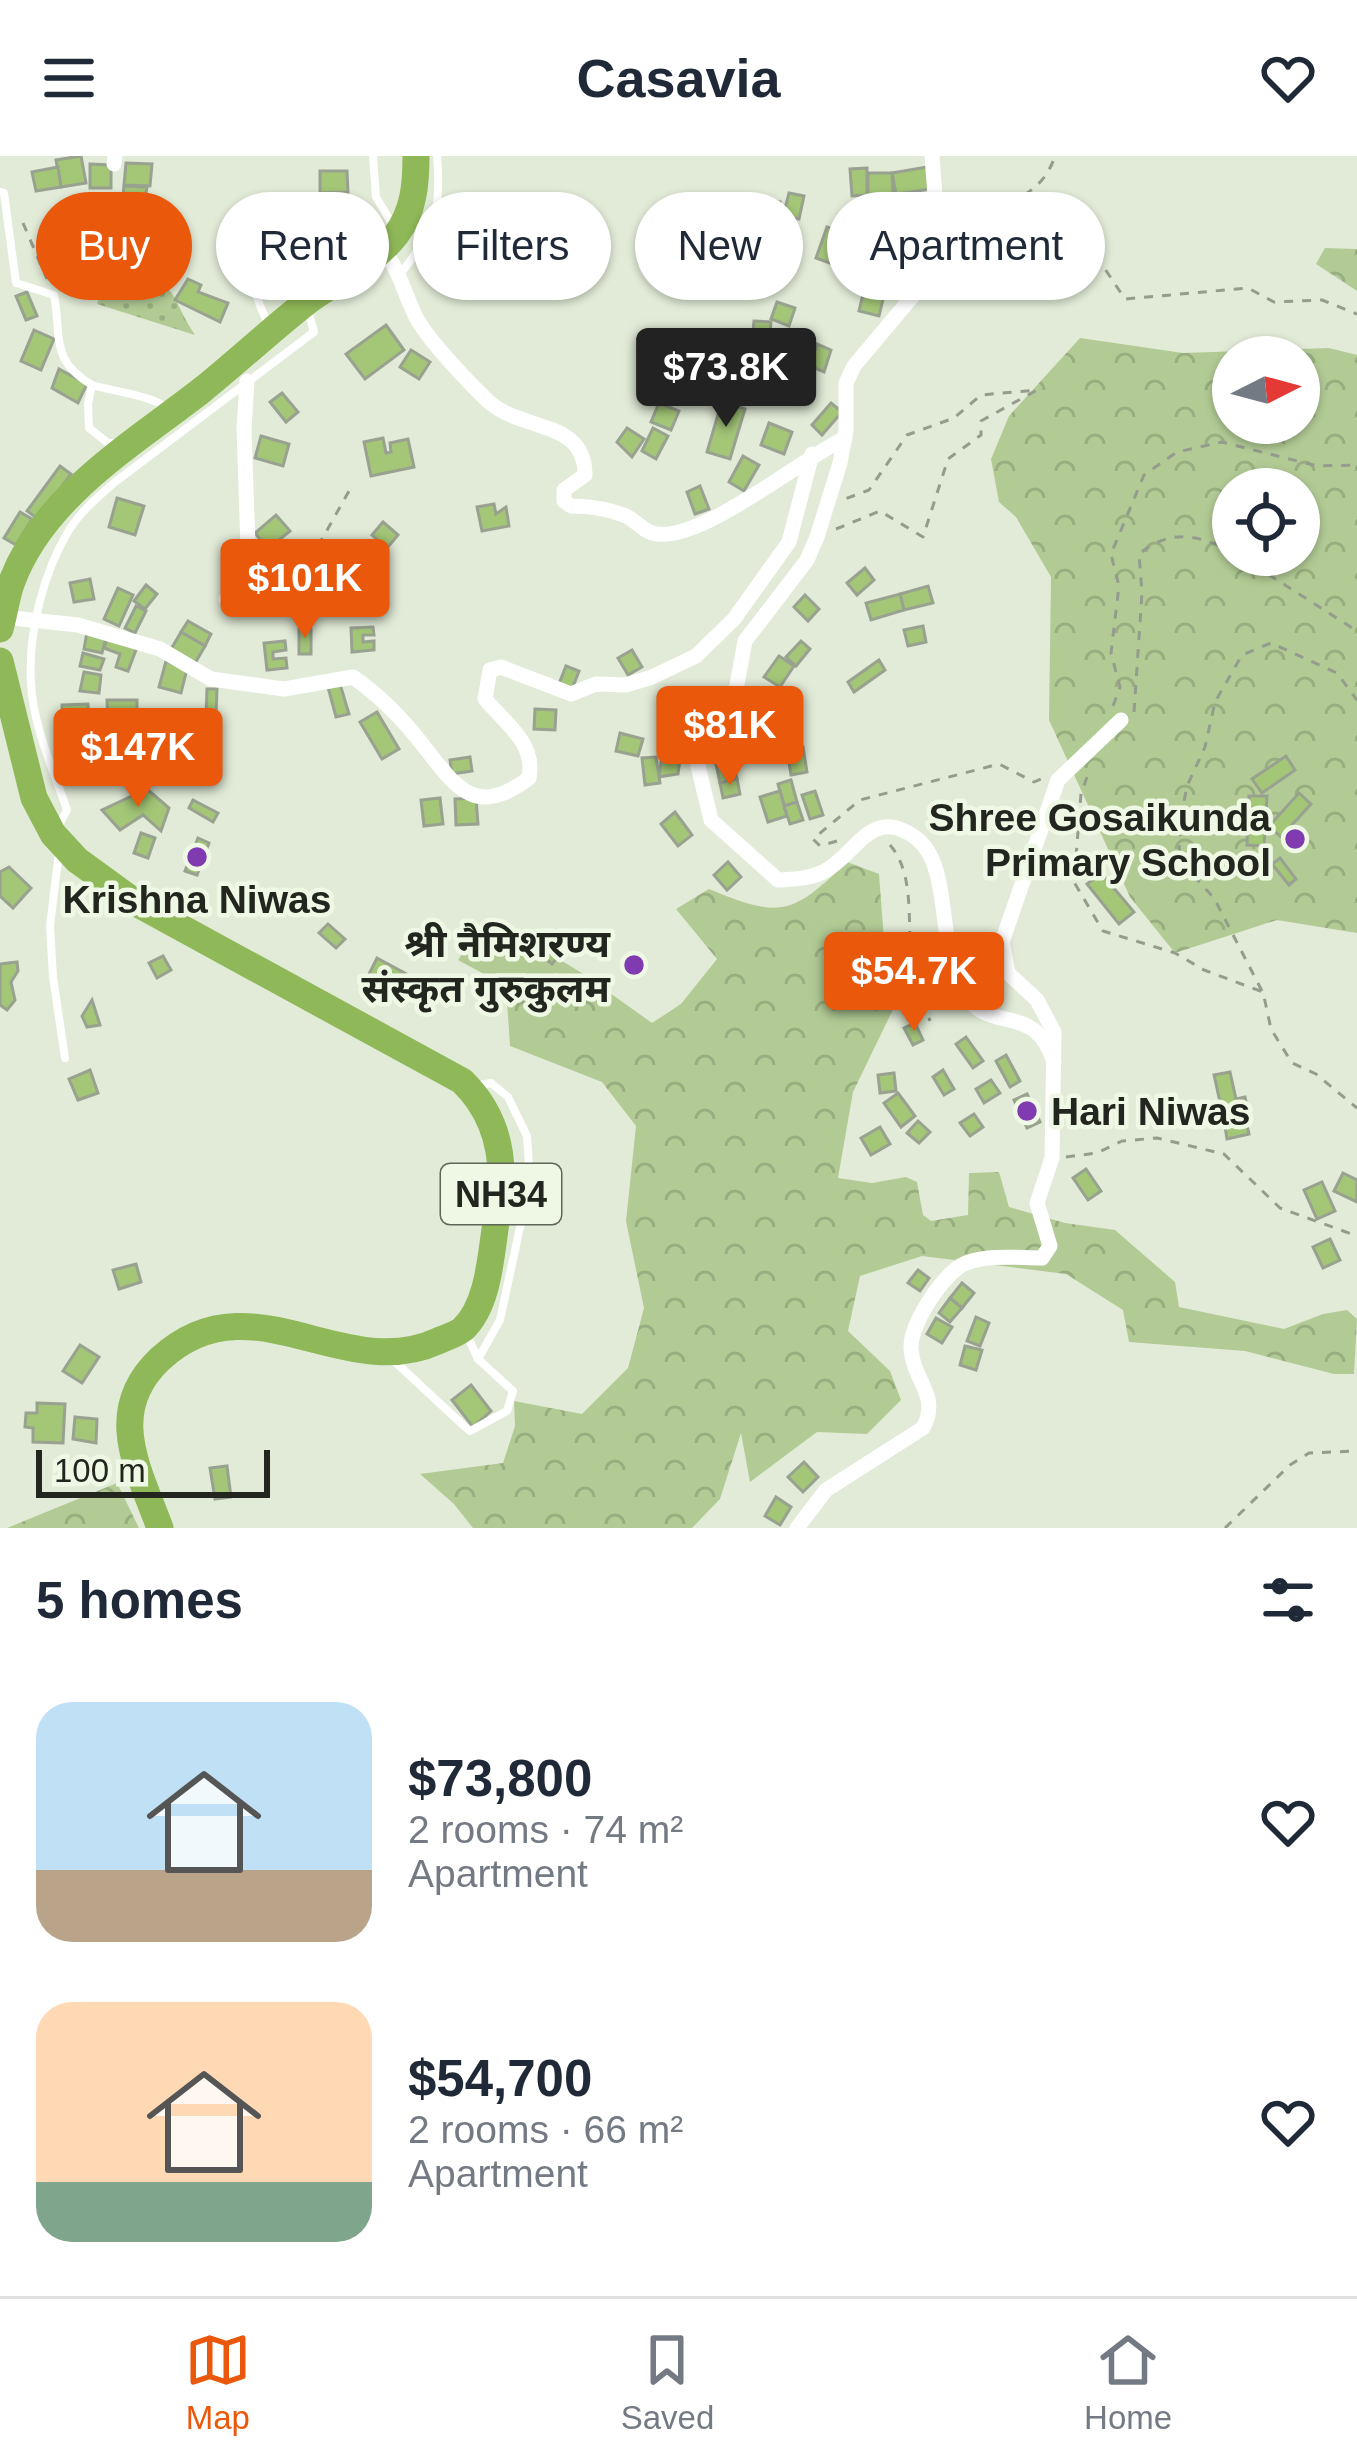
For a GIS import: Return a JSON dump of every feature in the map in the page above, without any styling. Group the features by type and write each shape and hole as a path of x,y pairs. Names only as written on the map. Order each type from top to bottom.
{"highway":[{"path":"2,623 10,585 43,528 74,492 305,303 390,241 410,210 416,156"},
{"name":"NH34","path":"0,662 5,717 34,798 57,840 136,903 429,1061 469,1088 493,1125 503,1174 481,1297 464,1328"},
{"path":"160,1528 128,1431 138,1389 175,1346 220,1326 250,1326 386,1354 425,1347 464,1328"}],"street":[{"path":"932,156 936,209 927,278 845,383 844,438 817,537 807,560 746,641 736,690 707,722 698,766 711,820 778,880 809,878 829,870 866,832 898,829 926,848 936,862 951,970 961,990 987,1014 1036,1028 1054,1062"},
{"path":"390,241 416,319 490,402 508,417 574,441 585,456 585,475 564,490 564,501 571,506 623,514 656,535 679,533 719,516 844,438"},
{"path":"226,599 250,577 244,429 247,381"},
{"path":"2,623 77,625 160,650 211,679 284,689 353,677 378,694 464,791 485,798 510,792 530,778 531,758 525,742 485,699 490,670 501,667 571,694 596,685 626,685 696,656 734,620 789,542 812,454"},
{"path":"797,1528 826,1490 922,1428 931,1401 911,1348 915,1325 953,1271 971,1261 1047,1254 1050,1246 1036,1203 1052,1158 1054,1032 1037,1000 1008,973 1002,942 1058,780 1121,720"}],"lane":[{"path":"373,156 376,197 390,241"},
{"path":"401,273 428,239 437,218 436,156"},
{"path":"0,192 9,218 16,284 54,295 68,371 92,386 149,396 174,412"},
{"path":"255,300 274,332"},
{"path":"65,1058 50,926 57,840 67,810 40,731 31,686 34,623 59,550 86,508 314,332 305,303"},
{"path":"92,386 89,428 108,443 136,442"},
{"path":"469,1088 491,1082 508,1097 527,1136 530,1181 500,1320 478,1360"},
{"path":"386,1354 470,1431 507,1412 513,1391 478,1360 464,1328"}],"path":[{"path":"1054,156 1048,175 1024,196 964,229 940,271 961,276 1068,243 1095,254 1125,299 1248,288 1274,302 1322,300 1357,314"},
{"path":"16,284 47,279 23,223"},
{"path":"817,537 880,511 923,537 948,460 980,435 982,421 1036,390 981,395 954,418 907,435 869,490 827,507"},
{"path":"1263,992 1204,970 1175,953 1102,931 1075,882 1081,794 1120,687 1111,653 1119,586 1111,554 1144,475 1177,452 1222,442 1318,466 1357,465"},
{"path":"250,577 263,563 303,572 349,491"},
{"path":"1121,720 1133,720 1142,593 1138,554 1159,538 1200,536 1212,542"},
{"path":"1270,576 1357,631"},
{"path":"1357,700 1337,673 1271,643 1243,655 1215,702 1205,747 1187,786 1179,860 1214,898 1263,992 1270,1029 1292,1063 1316,1074 1357,1108"},
{"path":"930,1021 914,979 906,883 899,856 887,842 866,832 820,845 813,839 860,800 1000,764 1034,782 1047,776"},
{"path":"1052,1158 1157,1138 1224,1154 1280,1208 1357,1236"},
{"path":"1225,1528 1309,1453 1357,1451"}],"green space":[{"path":"1325,248 1357,249 1357,291 1316,264"},
{"path":"98,300 176,300 195,335 97,304"},
{"path":"1080,338 1183,353 1212,352 1212,444 1320,444 1320,348 1357,355 1357,933 1277,920 1175,953 1130,897 1049,720 1051,577 1016,517 999,502 991,459 1009,416"},
{"path":"847,862 879,874 885,953 905,974 899,997 853,1092 838,1178 872,1183 906,1177 917,1182 923,1215 931,1221 968,1215 969,1173 999,1172 1009,1207 1065,1223 1115,1230 1175,1282 1179,1307 1284,1329 1347,1310 1357,1319 1354,1374 1334,1374 1245,1351 1129,1342 1123,1310 1066,1274 922,1256 860,1276 848,1331 890,1371 901,1400 867,1434 817,1432 750,1482 741,1433 720,1499 692,1528 473,1528 420,1474 503,1463 515,1426 514,1401 582,1414 628,1368 644,1308 626,1221 636,1126 602,1082 510,1046 506,986 458,960 476,933 515,933 652,1023 681,1004 717,959 676,909 709,889 753,905 784,907 812,893"},
{"path":"117,1483 139,1528 7,1528"}],"building":[{"path":"81,156 86,183 61,187 56,160"},
{"path":"126,163 152,164 150,186 124,185"},
{"path":"90,164 111,165 111,188 90,188"},
{"path":"58,167 61,187 36,191 32,172"},
{"path":"927,167 931,189 896,192 892,173"},
{"path":"867,168 867,192 852,192 850,169"},
{"path":"320,171 347,171 348,192 320,192"},
{"path":"868,173 892,173 893,192 868,192"},
{"path":"124,186 147,187 146,192 123,192"},
{"path":"827,227 827,262 816,258"},
{"path":"192,281 201,285 198,292 228,303 220,322 175,300 192,300"},
{"path":"27,292 37,316 26,320 16,296"},
{"path":"862,300 883,300 879,316 859,311"},
{"path":"777,302 795,308 789,326 771,319"},
{"path":"754,321 771,322 769,343 752,342"},
{"path":"386,325 404,350 365,379 346,354"},
{"path":"34,330 54,339 41,370 21,361"},
{"path":"653,335 664,338 654,368 644,364"},
{"path":"817,344 831,350 824,372 810,366"},
{"path":"411,350 430,362 419,379 400,367"},
{"path":"691,360 709,368 701,386 684,378"},
{"path":"723,361 745,369 740,383 718,375"},
{"path":"659,365 673,369 667,389 652,384"},
{"path":"59,369 87,384 78,403 52,388"},
{"path":"718,379 741,386 735,404 713,397"},
{"path":"282,393 298,412 286,422 270,402"},
{"path":"722,401 745,409 730,459 707,452"},
{"path":"659,403 679,411 671,430 651,422"},
{"path":"831,403 842,412 822,435 812,425"},
{"path":"769,423 792,432 784,454 761,445"},
{"path":"627,428 644,439 632,457 617,442"},
{"path":"653,428 668,436 656,459 642,451"},
{"path":"261,436 289,444 283,466 255,458"},
{"path":"383,438 386,453 391,452 390,443 408,439 414,467 371,476 364,442"},
{"path":"743,456 759,465 744,491 729,482"},
{"path":"60,466 71,474 38,519 27,511"},
{"path":"700,486 709,509 695,514 687,492"},
{"path":"117,498 144,506 135,535 109,527"},
{"path":"494,504 496,514 506,507 509,526 482,531 477,507"},
{"path":"20,512 32,519 16,545 4,538"},
{"path":"276,515 290,531 268,549 255,533"},
{"path":"383,522 398,535 387,548 372,535"},
{"path":"362,549 378,560 375,565 366,558 362,565 370,570 366,576 351,565"},
{"path":"266,568 289,577 284,590 261,581"},
{"path":"865,568 874,580 857,595 847,583"},
{"path":"90,579 94,599 74,602 70,583"},
{"path":"146,585 157,594 145,609 134,601"},
{"path":"928,586 933,603 904,610 900,594"},
{"path":"118,588 133,595 119,626 104,619"},
{"path":"262,589 277,597 267,615 252,608"},
{"path":"900,594 904,610 871,620 866,603"},
{"path":"805,595 819,609 808,621 794,607"},
{"path":"136,606 146,611 135,633 125,628"},
{"path":"188,621 211,634 205,646 181,632"},
{"path":"923,626 926,642 908,646 904,630"},
{"path":"373,627 374,635 363,635 363,642 374,641 374,650 352,652 351,628"},
{"path":"299,629 311,629 311,654 299,654"},
{"path":"87,632 106,637 102,653 84,649"},
{"path":"181,632 205,646 194,665 170,651"},
{"path":"108,636 137,647 128,671 116,667 120,654 104,648"},
{"path":"285,641 286,650 273,652 273,659 286,658 287,668 267,670 264,643"},
{"path":"801,641 810,649 796,666 786,657"},
{"path":"632,650 642,667 628,675 618,658"},
{"path":"83,653 104,659 100,670 80,666"},
{"path":"779,656 794,666 780,687 764,677"},
{"path":"879,660 885,670 854,692 848,682"},
{"path":"166,661 187,669 181,693 159,687"},
{"path":"566,666 579,671 572,689 559,684"},
{"path":"84,672 101,675 99,693 80,691"},
{"path":"340,684 349,714 336,717 328,687"},
{"path":"207,689 217,689 216,715 206,715"},
{"path":"107,700 137,700 137,731 108,730"},
{"path":"88,704 89,727 97,727 98,760 63,760 62,705"},
{"path":"535,709 556,710 555,730 534,729"},
{"path":"188,712 204,713 203,730 187,729"},
{"path":"377,712 399,749 382,759 360,722"},
{"path":"732,719 754,731 744,748 722,736"},
{"path":"680,729 682,745 663,748 661,731"},
{"path":"620,733 643,739 638,756 616,751"},
{"path":"139,736 145,764 128,765 124,738"},
{"path":"682,745 678,774 659,777 663,748"},
{"path":"803,747 807,772 791,775 787,750"},
{"path":"1286,756 1295,770 1262,793 1252,779"},
{"path":"470,757 472,771 452,774 450,760"},
{"path":"656,757 660,783 645,785 642,758"},
{"path":"733,760 737,779 720,783 716,764"},
{"path":"737,779 740,794 723,798 720,783"},
{"path":"791,780 797,802 784,806 778,784"},
{"path":"147,789 169,808 161,831 143,815 120,830 102,810"},
{"path":"780,791 787,816 768,822 760,797"},
{"path":"815,791 823,815 810,819 802,795"},
{"path":"1299,793 1311,804 1281,837 1269,826"},
{"path":"1249,796 1267,796 1264,846 1247,845"},
{"path":"440,798 443,824 424,826 421,800"},
{"path":"476,798 478,824 456,825 455,799"},
{"path":"193,800 218,813 213,822 189,808"},
{"path":"797,802 803,820 790,824 784,806"},
{"path":"675,812 692,835 678,846 661,824"},
{"path":"141,833 155,838 148,858 134,853"},
{"name":"Krishna Niwas","path":"198,838 209,843 197,875 185,871"},
{"path":"1280,858 1296,879 1289,885 1272,864"},
{"path":"728,862 741,877 727,890 714,875"},
{"path":"9,867 31,888 13,908 0,896 0,872"},
{"path":"1101,873 1134,912 1119,924 1087,884"},
{"path":"328,924 345,939 336,948 319,933"},
{"path":"556,930 571,942 552,964 533,949"},
{"path":"163,956 171,970 157,978 149,963"},
{"path":"377,958 416,979 404,1002 365,982"},
{"path":"17,962 11,982 15,1000 7,1010 0,1005 0,964"},
{"path":"92,1000 100,1025 87,1027 82,1016"},
{"path":"915,1023 923,1040 913,1045 904,1028"},
{"path":"966,1037 983,1061 973,1068 956,1044"},
{"path":"1006,1055 1020,1081 1010,1087 996,1061"},
{"path":"90,1070 98,1093 78,1100 69,1079"},
{"path":"943,1070 954,1089 944,1095 933,1077"},
{"path":"1230,1072 1236,1099 1245,1097 1249,1115 1224,1120 1214,1075"},
{"path":"894,1073 896,1091 880,1093 878,1075"},
{"path":"991,1080 1000,1093 984,1103 976,1089"},
{"path":"898,1093 915,1116 901,1127 884,1103"},
{"name":"Hari Niwas","path":"1027,1094 1040,1122 1027,1128 1014,1100"},
{"path":"974,1114 983,1127 970,1136 960,1123"},
{"path":"1245,1116 1249,1134 1227,1139 1224,1120"},
{"path":"918,1121 930,1132 919,1143 907,1133"},
{"path":"880,1127 890,1144 871,1155 861,1138"},
{"path":"1086,1169 1101,1191 1088,1200 1073,1178"},
{"path":"1343,1173 1357,1180 1357,1202 1334,1191"},
{"path":"1322,1182 1335,1211 1317,1219 1304,1190"},
{"path":"1330,1239 1340,1260 1323,1268 1313,1247"},
{"path":"136,1264 141,1282 119,1289 113,1270"},
{"path":"918,1270 929,1278 920,1291 908,1283"},
{"path":"962,1283 974,1293 962,1308 950,1298"},
{"path":"950,1298 962,1308 950,1322 939,1313"},
{"path":"976,1317 989,1323 980,1346 967,1341"},
{"path":"936,1318 952,1327 942,1343 927,1334"},
{"path":"80,1345 99,1357 82,1383 63,1371"},
{"path":"965,1346 982,1350 976,1370 960,1365"},
{"path":"471,1385 491,1411 473,1427 452,1400"},
{"path":"37,1403 65,1404 63,1443 33,1442 33,1428 25,1427 26,1413 37,1413"},
{"path":"75,1417 97,1419 96,1443 73,1439"},
{"path":"804,1462 818,1477 803,1492 788,1477"},
{"path":"227,1466 231,1497 215,1499 210,1468"},
{"path":"776,1497 791,1507 780,1525 765,1516"}],"place":[{"name":"Shree Gosaikunda Primary School","path":"1295,839"},
{"name":"Krishna Niwas","path":"197,857"},
{"name":"श्री नैमिशरण्य संस्कृत गुरुकुलम","path":"634,965"},
{"name":"Hari Niwas","path":"1027,1111"}]}
